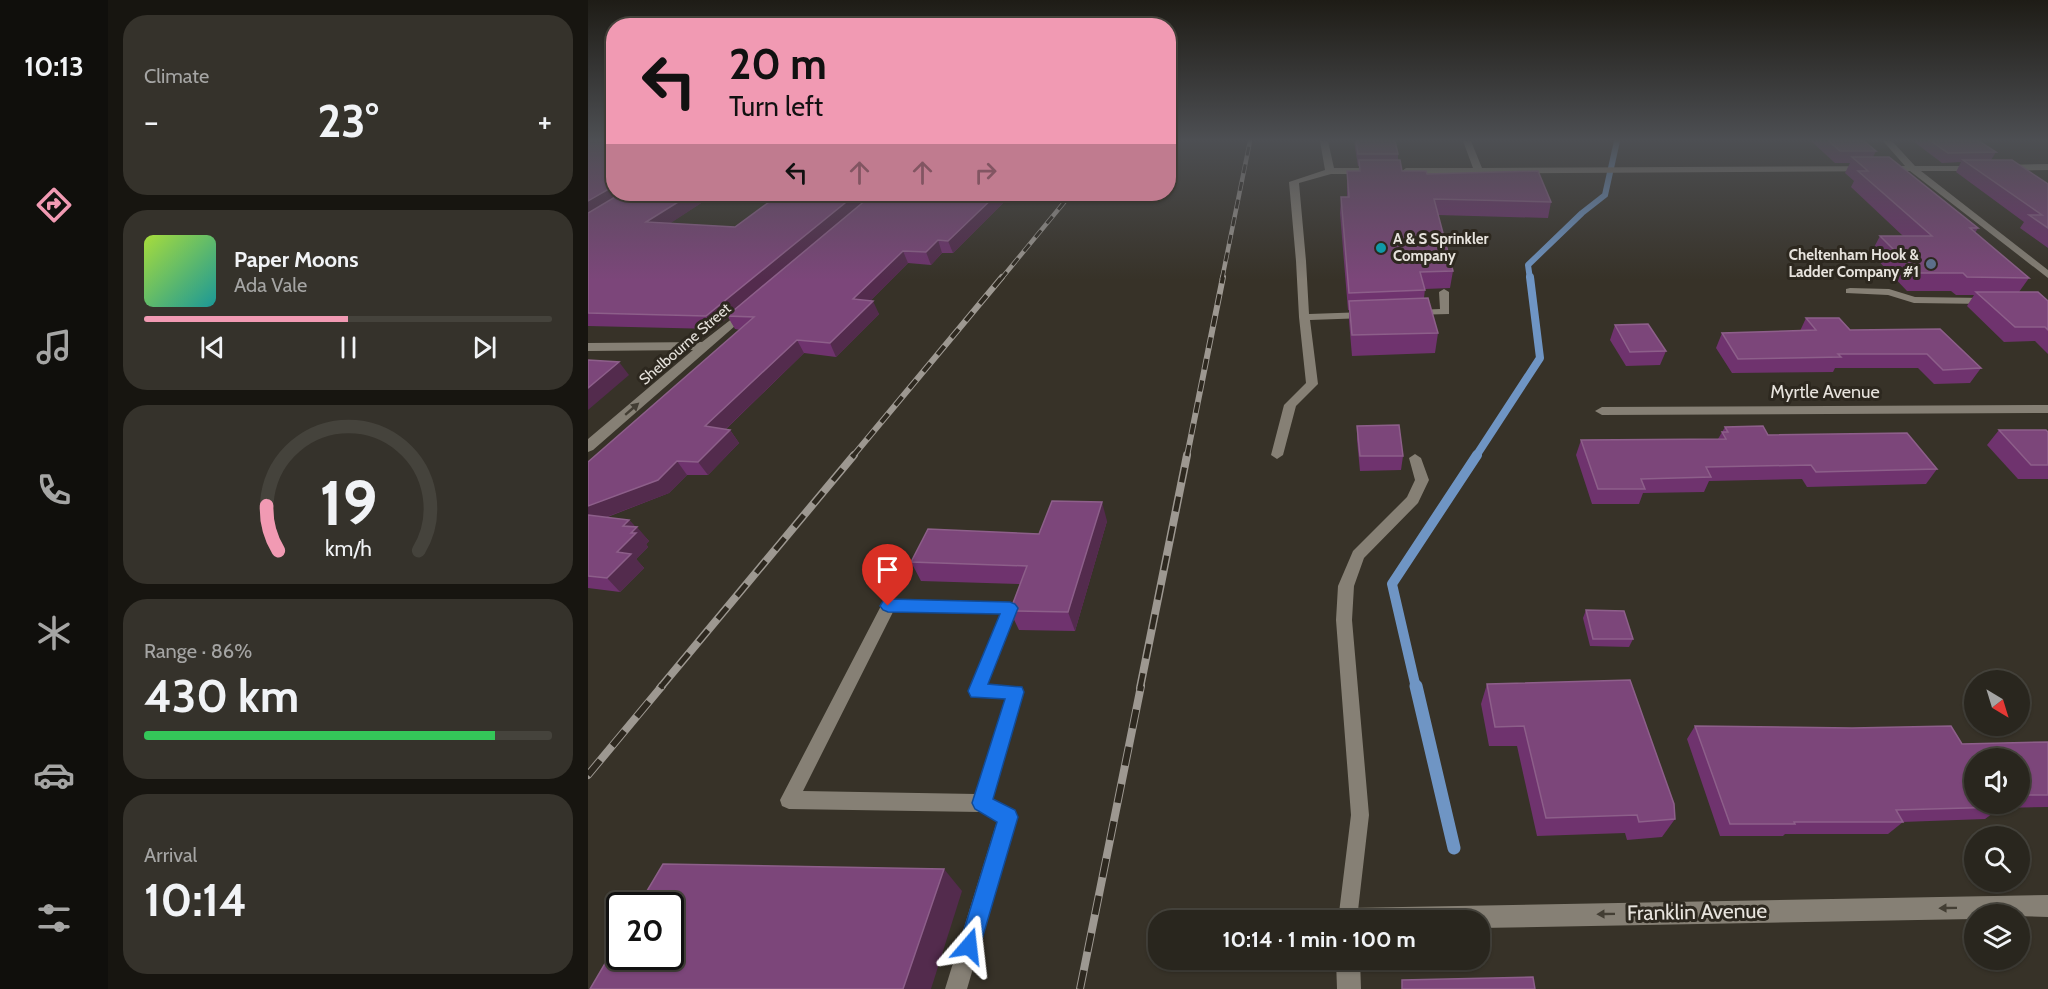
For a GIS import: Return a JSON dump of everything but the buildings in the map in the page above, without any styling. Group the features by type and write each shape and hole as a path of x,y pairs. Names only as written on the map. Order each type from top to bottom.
{"street":[{"path":"1294,187 1301,261"},
{"path":"1936,187 2048,275"},
{"name":"Shelbourne Street","path":"588,447 759,300"},
{"path":"588,347 705,346"},
{"name":"Myrtle Avenue","path":"1602,411 2048,409"},
{"name":"Franklin Avenue","path":"1490,917 2048,906"},
{"path":"1348,970 1349,989"}],"lane":[{"path":"1277,455 1290,405 1312,384 1304,317 1301,261"},
{"path":"1850,291 1889,292 1914,300 1992,301"},
{"path":"1410,313 1445,312 1444,292"},
{"path":"1304,317 1374,314"},
{"path":"1348,910 1360,815 1344,620 1346,586 1358,555 1413,500 1422,480 1414,458"},
{"path":"956,989 1008,817 982,803 789,800 888,606 1010,608 977,691 1016,692 982,803"}],"waterway":[{"path":"1530,279 1528,265 1582,213 1605,195 1607,187"},
{"path":"1476,456 1540,358 1530,277"},
{"path":"1416,688 1392,584 1477,455"},
{"path":"1416,686 1454,848"}],"railway":[{"path":"1222,279 1241,187"},
{"path":"1001,279 1065,201"},
{"path":"853,456 1002,277"},
{"path":"1187,456 1223,277"},
{"path":"660,688 854,455"},
{"path":"1140,688 1187,455"},
{"path":"588,775 662,686"},
{"path":"1080,989 1141,686"}],"place":[{"name":"A & S Sprinkler Company","path":"1381,248"},
{"name":"Cheltenham Hook & Ladder Company #1","path":"1931,264"}],"route":[{"path":"888,606 1010,608 977,691 1016,692 982,803 1008,817 969,946"}]}
